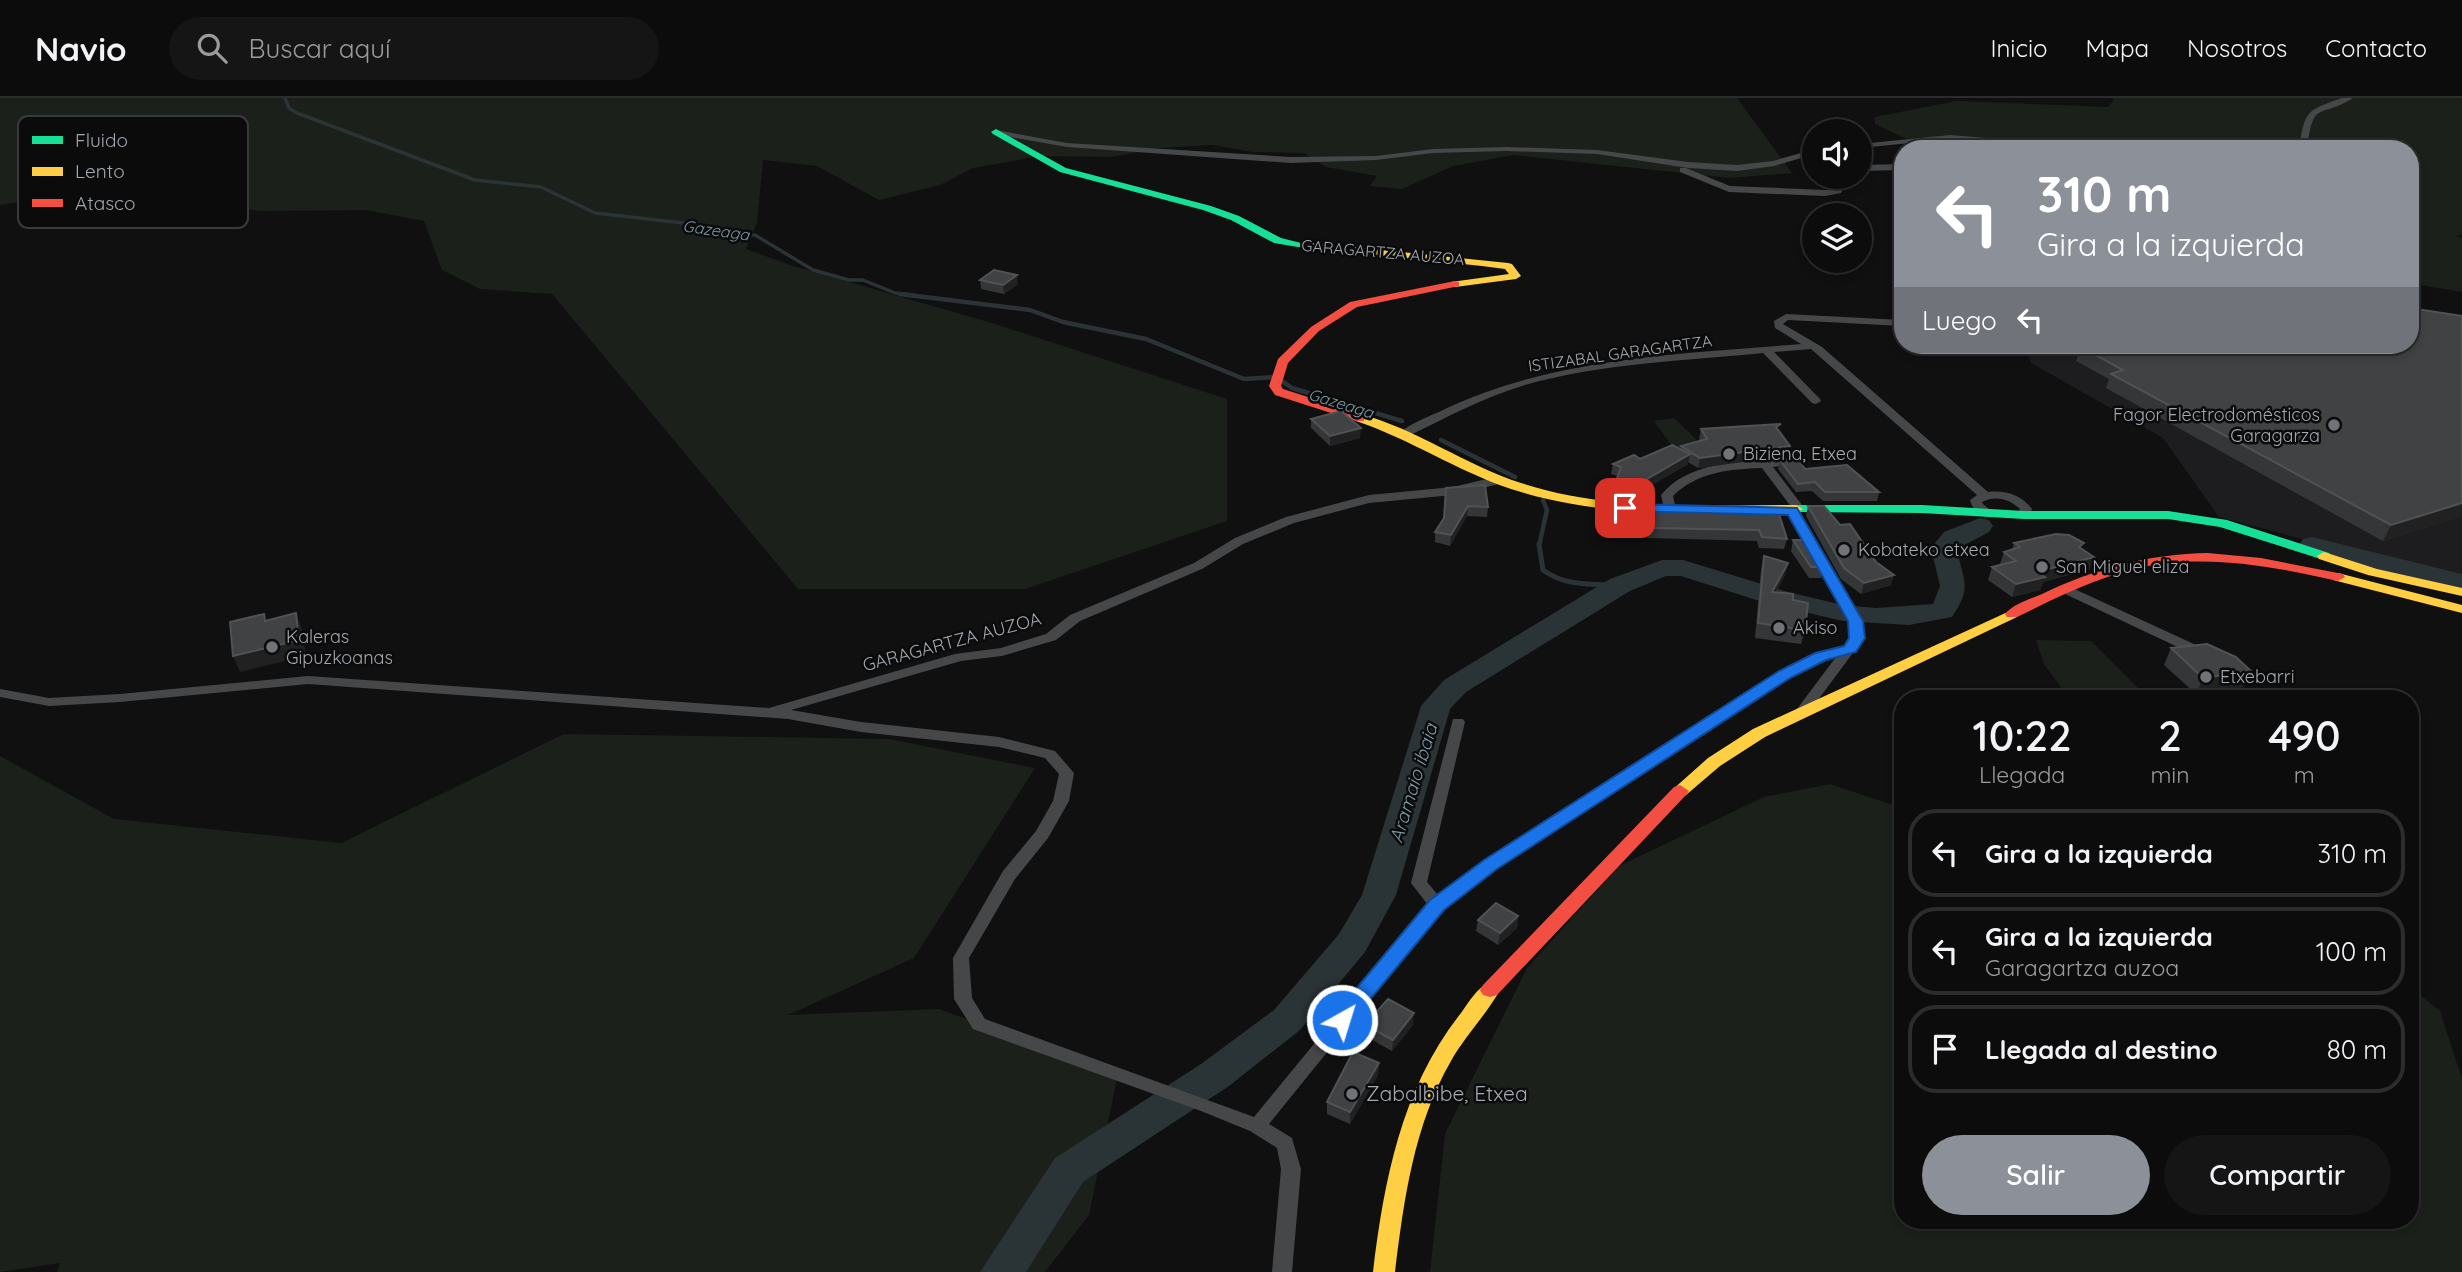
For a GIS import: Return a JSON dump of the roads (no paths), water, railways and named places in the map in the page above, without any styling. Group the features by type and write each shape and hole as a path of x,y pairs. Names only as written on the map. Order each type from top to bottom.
{"street":[{"path":"2305,140 2308,121 2314,111 2349,98"},
{"name":"GARAGARTZA AUZOA","path":"996,132 1077,146 1291,160 1376,158 1480,149 1587,152 1641,158"},
{"name":"GARAGARTZA AUZOA","path":"996,132 1063,170 1088,179 1207,208 1235,218 1278,241 1357,253 1482,261 1508,266 1515,271 1516,276 1468,281 1354,304 1315,329 1282,362 1275,386 1279,392 1356,415 1404,434 1499,480 1570,499 1625,508 2157,515 2222,523 2373,572 2462,592"},
{"path":"1920,140 1950,137 1988,140"},
{"path":"1872,145 1894,143"},
{"path":"1641,158 1737,168 1773,163 1802,155"},
{"path":"1641,158 1697,174 1729,189 1825,194 1841,189"},
{"path":"1872,168 1894,167"},
{"path":"1894,323 1779,318 1780,328 1813,346 1985,495 2014,498 2026,509 2024,515"},
{"name":"ISTIZABAL GARAGARTZA","path":"1404,434 1484,396 1526,382 1593,370 1813,346"},
{"path":"1766,350 1816,401"},
{"path":"1670,509 1667,495 1686,480 1726,468 1801,460"},
{"path":"1765,464 1796,510 1855,621 1857,638 1801,713"},
{"name":"GARAGARTZA AUZOA","path":"763,713 960,657 1032,644 1051,637 1075,618 1198,566 1256,533 1301,516 1370,499 1454,491 1499,480"},
{"path":"1985,495 1975,503 1989,514"},
{"path":"1384,1272 1391,1200 1409,1128 1434,1071 1462,1027 1494,985 1656,813 1703,770 1737,746 1801,713 2068,590 2131,566 2152,561 2205,558 2270,564 2462,609"},
{"path":"2068,590 2216,659"},
{"path":"1257,1126 1437,905 1491,864 1784,674 1821,657 1850,649"},
{"path":"0,693 49,702 308,680 763,713 999,742 1050,754 1067,773 1061,801 1042,834 995,897 961,958 963,999 979,1024 1208,1106 1257,1126 1285,1144 1291,1169 1282,1272"},
{"path":"1437,905 1419,883 1458,722"}],"waterway":[{"name":"Gazeaga","path":"285,98 289,108 297,113 475,180 541,187 595,213 692,224 730,235 755,235 813,270 849,280 863,280 895,293 914,295"},
{"name":"Gazeaga","path":"900,294 1030,310 1063,322 1146,339 1244,379 1274,377"},
{"name":"Gazeaga","path":"1282,381 1292,388 1402,421"},
{"name":"Gazeaga","path":"1441,440 1515,477"},
{"name":"Gazeaga","path":"1539,545 1547,510 1543,500"},
{"name":"Aramaio ibaia","path":"1002,1272 1069,1170 1215,1075 1287,1020 1352,943 1379,895 1436,706 1455,686 1620,585 1662,568 1683,568 1778,598 1843,613 1876,617 1942,611 1949,601 1953,586 1944,548 1953,538 1980,526"},
{"name":"Gazeaga","path":"1539,545 1543,570 1552,575 1580,584 1620,585"},
{"name":"Aramaio ibaia","path":"2312,545 2462,582"}],"place":[{"name":"Fagor Electrodomésticos Garagarza","path":"2334,425"},
{"name":"Biziena, Etxea","path":"1729,454"},
{"name":"Kobateko etxea","path":"1844,550"},
{"name":"San Miguel eliza","path":"2042,567"},
{"name":"Akiso","path":"1779,628"},
{"name":"Kaleras Gipuzkoanas","path":"272,647"},
{"name":"Etxebarri","path":"2206,677"},
{"name":"Zabalbibe, Etxea","path":"1352,1094"}]}
